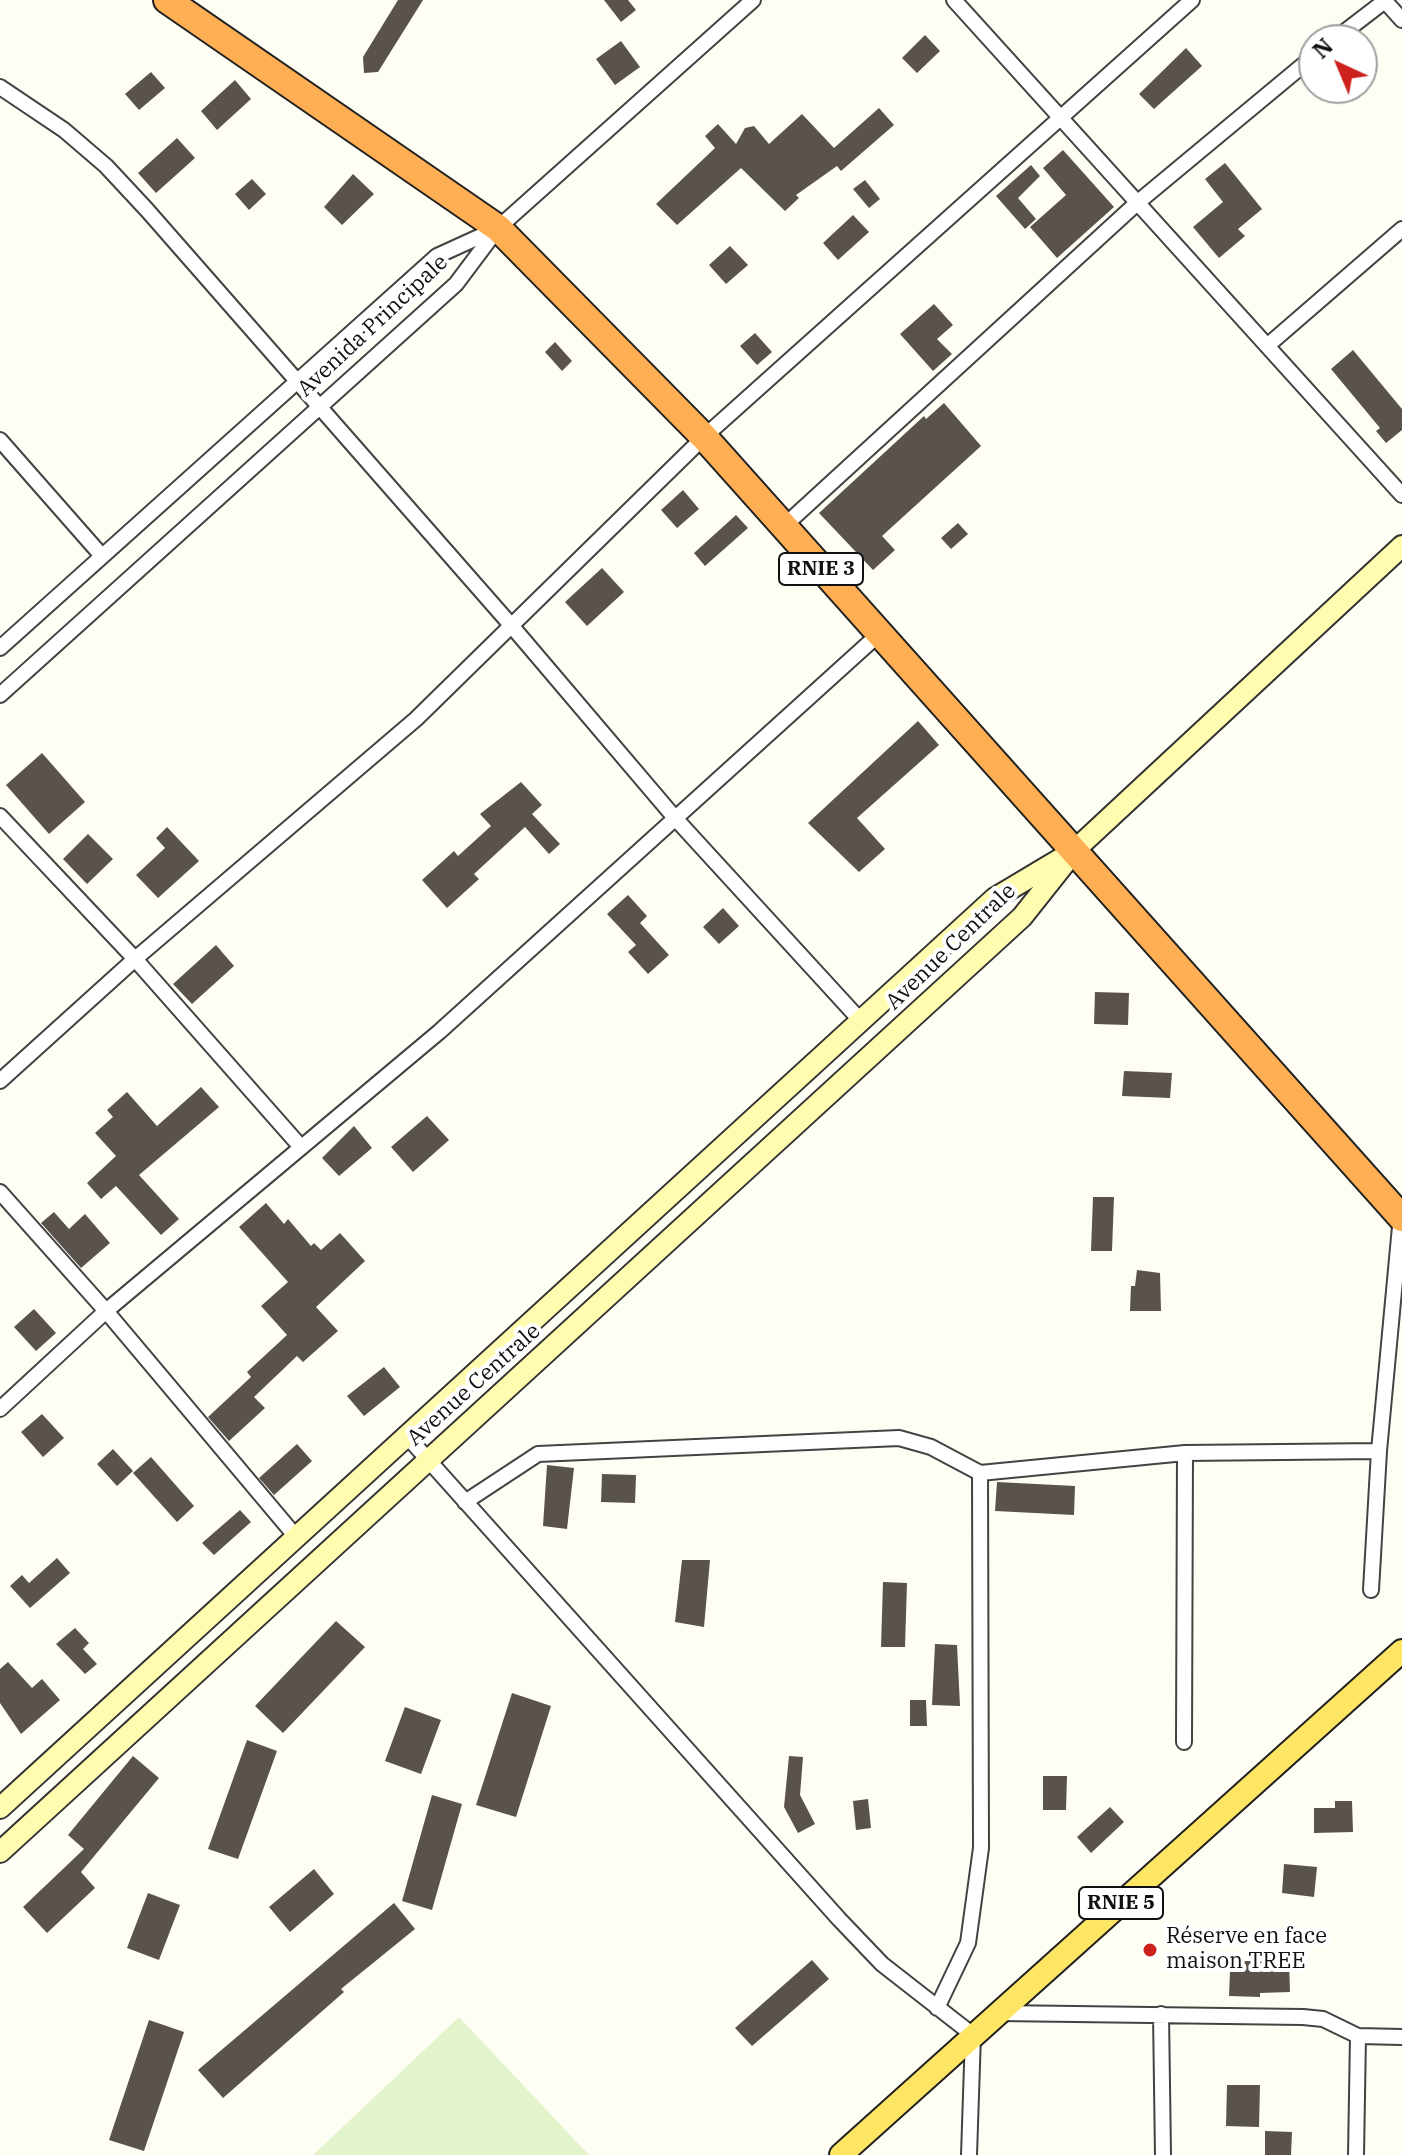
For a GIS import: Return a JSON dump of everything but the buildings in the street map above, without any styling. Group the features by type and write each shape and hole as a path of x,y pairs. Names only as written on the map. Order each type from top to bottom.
{"highway":[{"name":"RNIE 3","path":"167,0 498,228 704,437 1076,849 1401,1217"}],"main road":[{"name":"RNIE 5","path":"841,2155 1402,1651"}],"street":[{"path":"498,228 753,0"},
{"path":"954,0 1402,495"},
{"path":"0,1081 135,959 416,719 704,437 1192,0"},
{"path":"1354,24 1385,0 1402,20"},
{"path":"783,527 1137,203 1298,69"},
{"path":"0,87 64,130 106,166 321,406 675,818 860,1020"},
{"name":"Avenida Principale","path":"0,648 437,256 498,228"},
{"name":"Avenida Principale","path":"0,695 456,284 498,228"},
{"path":"1267,346 1402,229"},
{"path":"0,440 102,556"},
{"path":"1076,849 1402,546"},
{"path":"0,1409 106,1311 439,1032 879,634"},
{"path":"0,816 135,959 300,1146"},
{"name":"Avenue Centrale","path":"0,1808 297,1538 405,1434 995,898 1076,849"},
{"name":"Avenue Centrale","path":"0,1852 1022,917 1076,849"},
{"path":"0,1192 106,1311 297,1538"},
{"path":"1371,1590 1379,1451 1401,1217"},
{"path":"405,1434 839,1919 882,1964 973,2035 969,2155"},
{"path":"465,1502 538,1454 899,1438 931,1447 980,1473 1185,1453 1379,1451"},
{"path":"1184,1742 1185,1453"},
{"path":"937,2008 968,1943 981,1848 980,1473"},
{"path":"997,2013 1323,2019 1358,2036 1402,2037"},
{"path":"1161,2014 1163,2155"},
{"path":"1356,2155 1358,2036"}],"green space":[{"path":"459,2017 589,2155 313,2155"}],"place":[{"name":"Réserve en face maison TREE","path":"1150,1950"}]}
